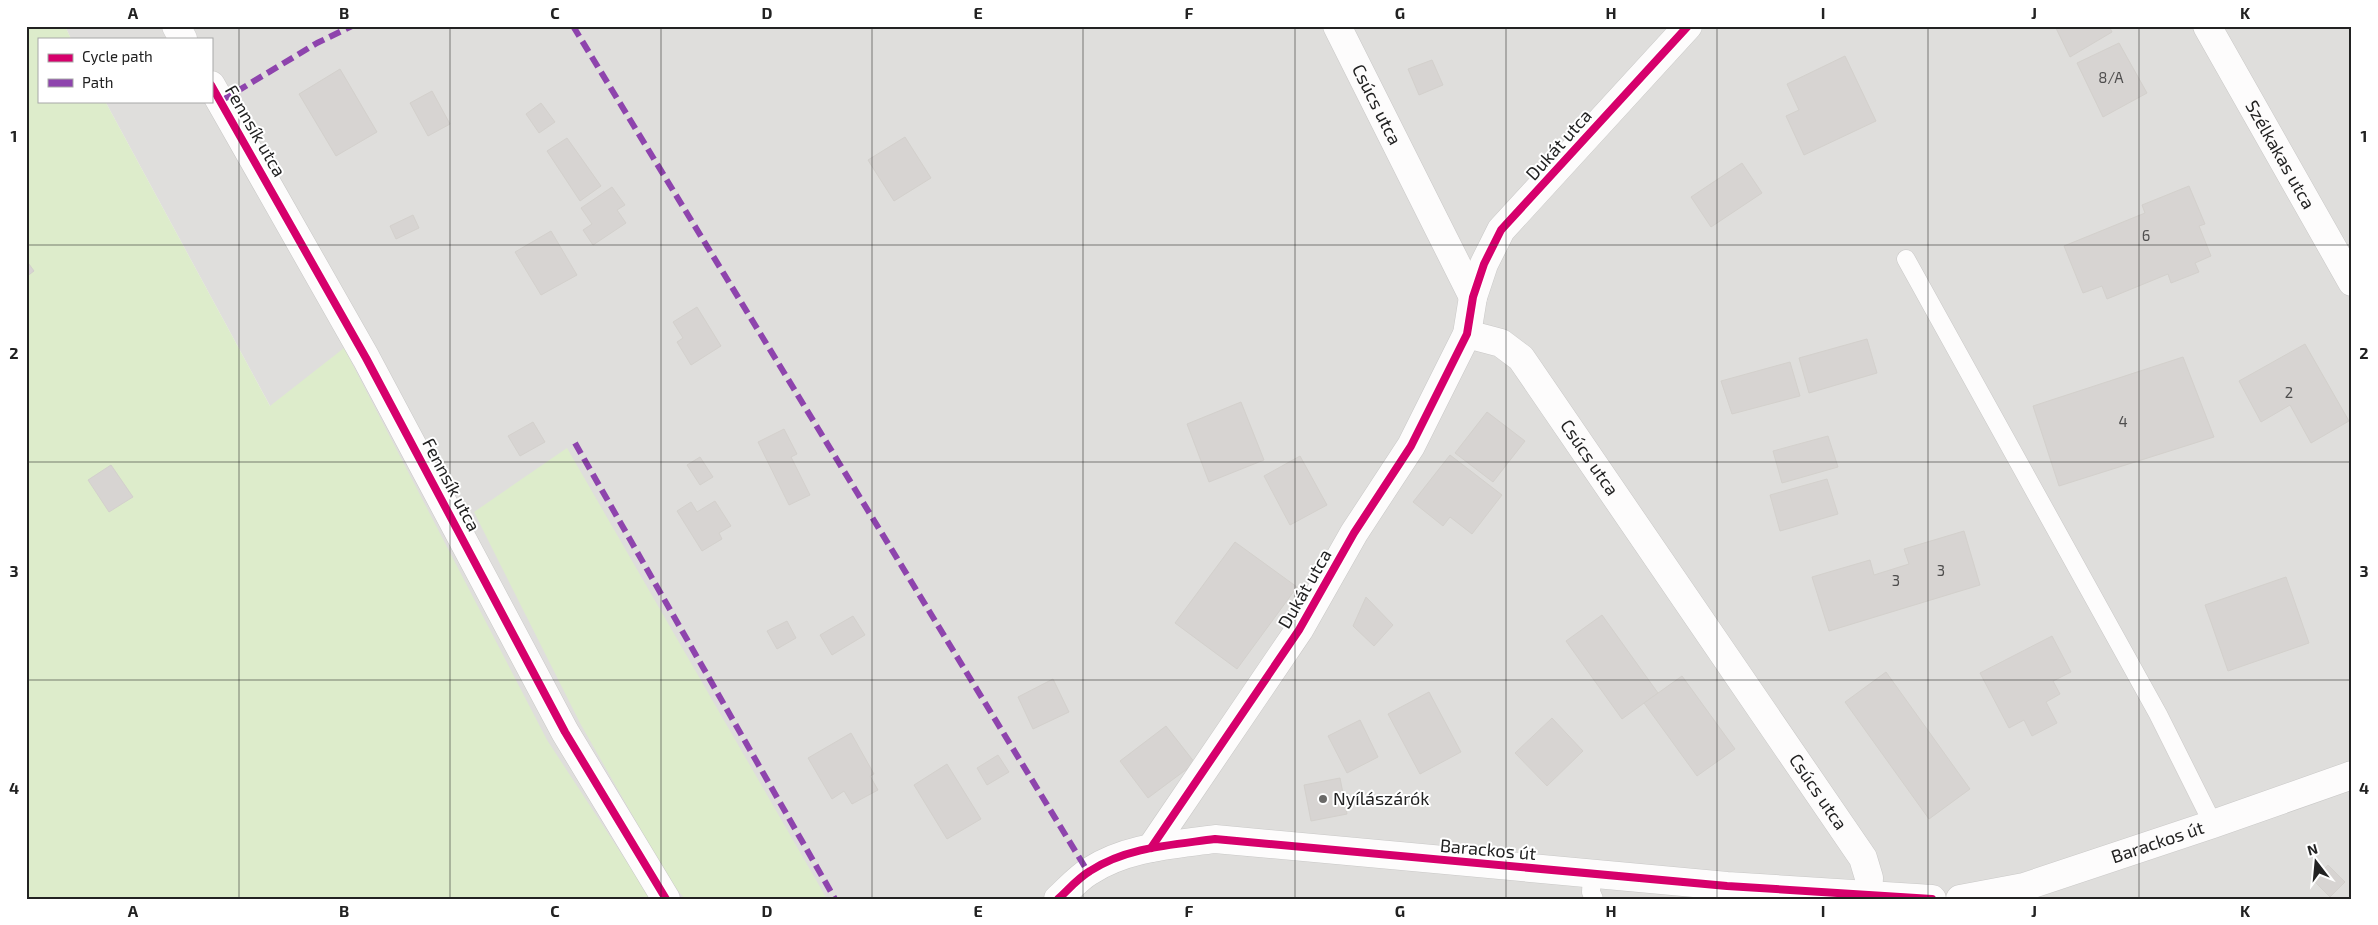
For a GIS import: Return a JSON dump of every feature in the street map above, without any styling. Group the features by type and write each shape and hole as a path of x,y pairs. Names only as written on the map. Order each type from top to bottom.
{"street":[{"path":"176,26 183,38"},
{"name":"Csúcs utca","path":"1337,26 1473,297"},
{"name":"Dukát utca","path":"1473,297 1484,264 1501,230 1688,26"},
{"name":"Szélkakas utca","path":"2207,26 2348,267"},
{"name":"Fennsík utca","path":"212,87 366,358 565,732 666,899"},
{"path":"1467,334 1473,297"},
{"name":"Csúcs utca","path":"1467,334 1501,343 1520,358 1863,858 1869,878 1868,895"},
{"name":"Dukát utca","path":"1151,848 1299,630 1354,533 1411,446 1467,334"},
{"name":"Barackos út","path":"1960,899 2025,893 2352,775"},
{"name":"Barackos út","path":"1058,899 1088,872 1117,856 1151,848 1215,839 1593,887 1868,895 1932,899"}],"lane":[{"path":"1906,259 2158,714 2213,824"}],"shaded area":[{"path":"65,26 2352,26 2352,899 537,899 106,102 212,102 212,38 71,38"}],"green space":[{"path":"26,26 65,26 71,38 38,38 38,102 106,102 270,406 344,348 547,740 651,899 26,899"},
{"path":"567,448 827,899 685,899 670,881 580,723 474,512"}],"building":[{"path":"2055,26 2109,26 2112,32 2070,57"},
{"path":"2119,43 2147,93 2103,117 2077,63"},
{"path":"1845,56 1876,121 1804,155 1786,116 1799,110 1787,84"},
{"path":"1432,60 1443,85 1419,95 1408,69"},
{"path":"340,69 377,132 336,156 299,94"},
{"path":"432,91 450,124 428,136 410,103"},
{"path":"541,103 555,122 539,133 526,114"},
{"path":"905,137 931,178 894,201 868,160"},
{"path":"567,138 601,186 580,201 547,151"},
{"path":"1742,163 1762,193 1711,227 1691,197"},
{"path":"2189,186 2205,224 2199,226 2211,256 2195,263 2199,272 2171,283 2168,274 2107,299 2102,286 2083,293 2064,246 2145,213 2142,205"},
{"path":"612,187 625,205 617,210 626,223 593,245 583,230 592,224 581,208"},
{"path":"413,215 419,228 396,239 390,226"},
{"path":"551,231 577,275 541,295 515,252"},
{"path":"26,260 34,271 26,277"},
{"path":"697,307 721,346 691,365 677,342 683,338 673,322"},
{"path":"1867,339 1877,373 1809,393 1799,358"},
{"path":"2305,344 2349,421 2311,443 2290,405 2261,422 2239,381"},
{"path":"2183,357 2214,437 2059,486 2033,406"},
{"path":"1790,362 1800,396 1732,414 1721,381"},
{"path":"1241,402 1264,460 1209,482 1187,424"},
{"path":"1487,412 1525,441 1493,482 1455,453"},
{"path":"533,422 545,442 520,456 508,436"},
{"path":"784,429 797,454 791,457 810,495 789,505 758,442"},
{"path":"1828,436 1838,467 1782,483 1773,451"},
{"path":"1450,455 1502,495 1472,534 1450,517 1443,526 1413,502"},
{"path":"1300,456 1327,505 1290,525 1264,476"},
{"path":"700,457 713,477 700,485 687,465"},
{"path":"111,465 133,497 109,512 88,480"},
{"path":"1827,479 1838,514 1780,531 1770,495"},
{"path":"715,501 731,526 719,533 722,539 702,551 677,511 691,502 697,512"},
{"path":"1964,531 1980,585 1829,631 1812,577 1870,560 1874,575 1909,564 1904,549"},
{"path":"1235,542 1297,587 1237,669 1175,623"},
{"path":"2286,577 2309,643 2228,671 2205,605"},
{"path":"1366,597 1393,625 1374,646 1353,626"},
{"path":"1602,615 1658,693 1622,719 1566,641"},
{"path":"853,616 865,635 832,655 820,635"},
{"path":"787,621 796,638 777,649 767,631"},
{"path":"2052,636 2071,672 2053,681 2060,694 2046,702 2057,723 2032,736 2024,720 2009,728 1980,673"},
{"path":"1886,672 1970,789 1929,819 1845,702"},
{"path":"1682,676 1735,749 1697,776 1644,703"},
{"path":"1053,679 1069,712 1033,729 1018,697"},
{"path":"1429,692 1461,752 1420,774 1388,714"},
{"path":"1552,718 1583,751 1547,786 1515,753"},
{"path":"1360,720 1378,757 1347,773 1328,736"},
{"path":"1166,726 1195,763 1148,798 1120,761"},
{"path":"851,733 874,774 870,776 878,790 852,804 844,791 832,799 808,758"},
{"path":"998,755 1009,772 987,785 977,768"},
{"path":"947,764 981,819 947,839 914,785"},
{"path":"1340,778 1347,814 1311,821 1304,785"},
{"path":"2328,865 2345,882 2330,897 2313,880"}],"marked path":[{"path":"221,101 317,43 352,26"},
{"path":"573,26 1088,872"},
{"path":"575,443 835,899"}],"cycle path":[{"path":"1151,848 1299,630 1354,533 1411,446 1467,334 1473,297 1484,264 1501,230 1688,26"},
{"path":"212,87 366,358 565,732 666,899"},
{"path":"1058,899 1086,874 1104,863 1119,857 1150,848 1215,839 1727,886 1932,899"}],"place":[{"name":"Nyílászárók","path":"1323,799"}]}
